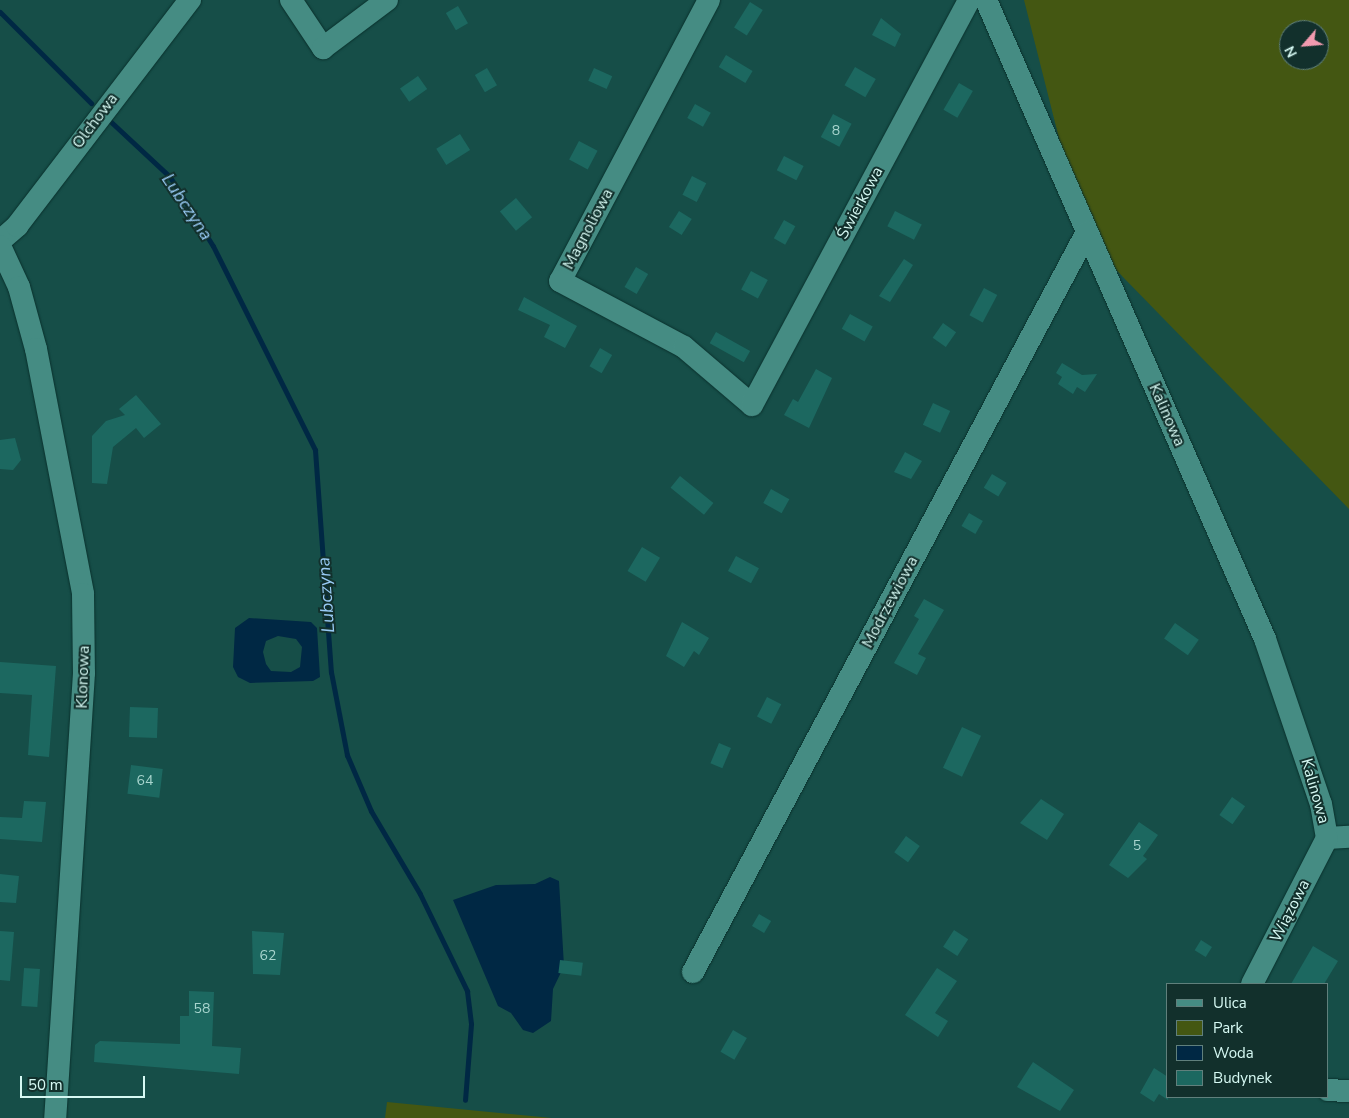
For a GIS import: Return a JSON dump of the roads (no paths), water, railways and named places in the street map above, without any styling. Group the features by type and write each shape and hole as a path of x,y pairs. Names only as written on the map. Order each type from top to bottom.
{"street":[{"name":"Olchowa","path":"0,241 17,226 190,0"},
{"path":"290,0 323,48 387,0"},
{"name":"Magnoliowa","path":"709,0 560,281 684,347 752,406"},
{"name":"Świerkowa","path":"752,406 969,0"},
{"name":"Kalinowa","path":"986,0 1265,639 1321,804 1327,838"},
{"name":"Modrzewiowa","path":"693,972 1087,232"},
{"name":"Klonowa","path":"0,246 19,287 36,349 83,594 84,673 56,1118"},
{"path":"1327,838 1349,837"},
{"name":"Wiązowa","path":"1253,983 1327,838"},
{"path":"1329,1090 1349,1092"}],"water":[{"path":"249,618 311,622 317,628 320,677 313,681 250,683 238,677 233,667 235,628","holes":["278,636 296,639 302,647 300,667 291,672 271,671 266,664 263,652 266,641"]},
{"path":"550,877 559,881 564,966 553,989 551,1021 533,1033 523,1030 511,1013 498,1006 453,900 496,885 535,884"}],"waterway":[{"name":"Lubczyna","path":"0,12 91,103"},
{"name":"Lubczyna","path":"110,121 170,177 213,246 315,450 331,672 347,755 371,811 420,894 467,991 471,1024 465,1100"}]}
